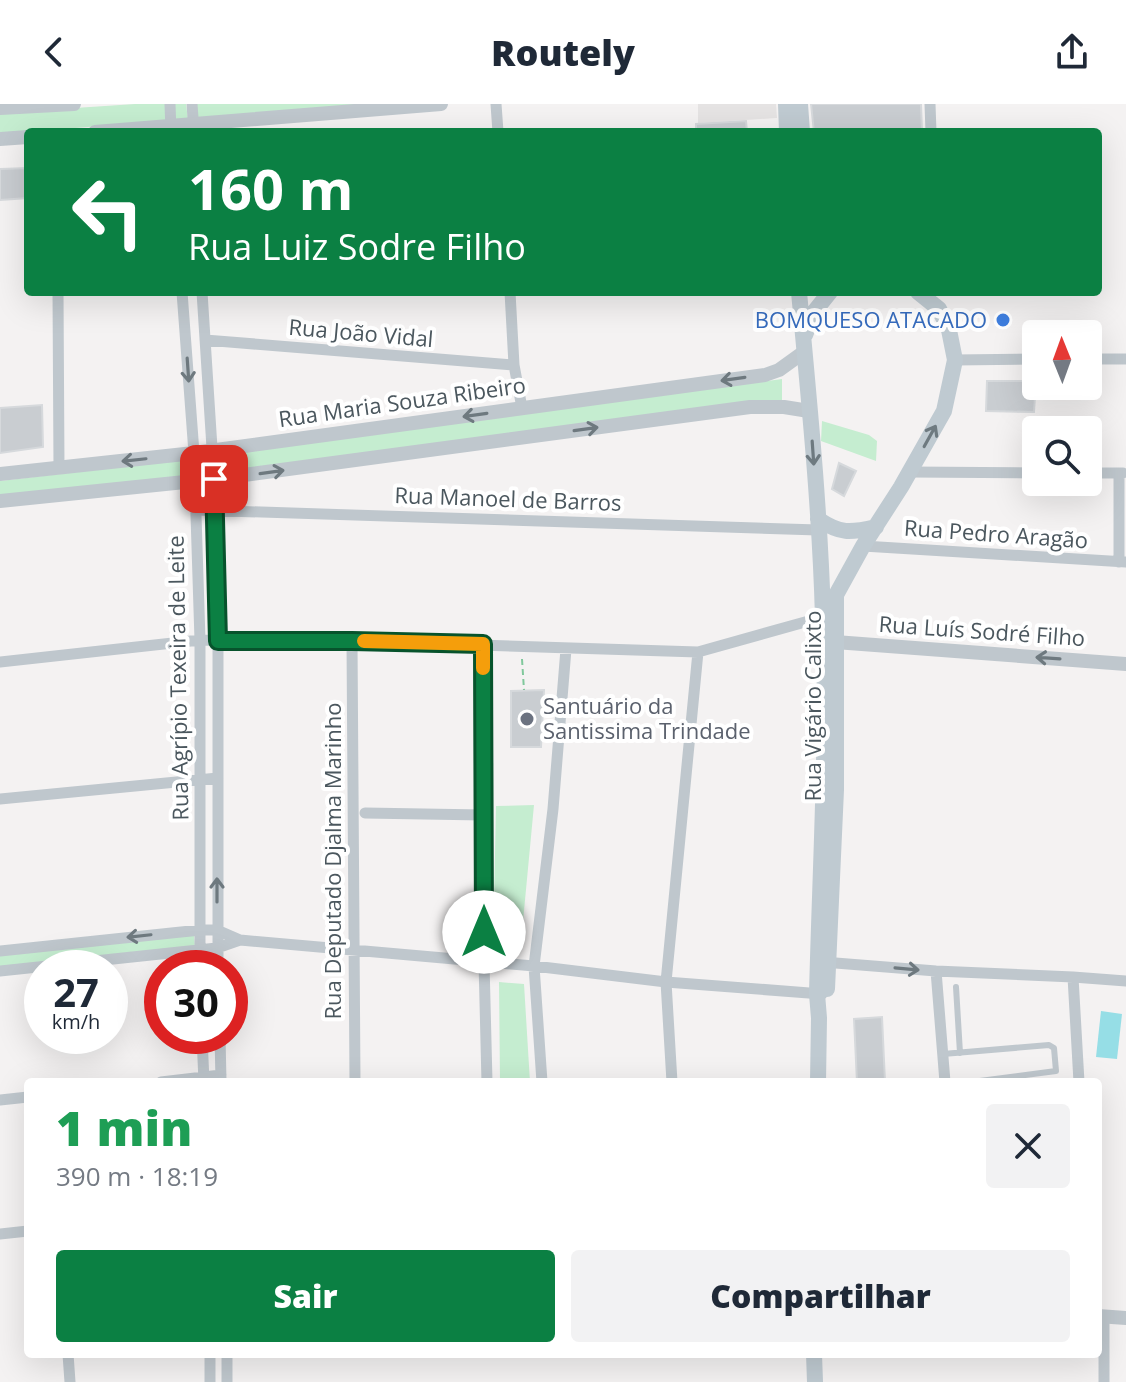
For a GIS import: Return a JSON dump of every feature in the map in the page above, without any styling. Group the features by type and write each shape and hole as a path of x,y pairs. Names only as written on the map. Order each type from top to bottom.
{"main road":[{"path":"786,104 787,128"},
{"path":"800,104 802,128"},
{"name":"Rua Vigário Calixto","path":"799,296 823,617 823,962"},
{"path":"804,346 814,312 827,296"},
{"name":"Rua Vigário Calixto","path":"818,1078 819,1018 836,790 836,595 944,411 955,360 939,300"},
{"path":"818,524 844,532 876,527"},
{"path":"814,1358 815,1382"}],"street":[{"path":"0,108 74,104"},
{"path":"170,104 171,128"},
{"path":"192,104 193,128 441,104"},
{"path":"496,104 498,128"},
{"path":"930,104 931,128"},
{"path":"0,139 24,137"},
{"path":"58,296 59,468"},
{"name":"Rua Agrípio Texeira de Leite","path":"182,296 194,453 200,640 199,949"},
{"name":"Rua Agrípio Texeira de Leite","path":"202,296 214,479 218,641 217,948"},
{"path":"510,296 514,365 522,408"},
{"name":"Rua João Vidal","path":"205,340 514,365"},
{"name":"Rua Maria Souza Ribeiro","path":"0,474 211,451 765,375 779,370 804,346"},
{"path":"955,360 1022,359"},
{"path":"1102,359 1126,359"},
{"path":"0,501 193,482 750,407 809,411"},
{"path":"910,472 1022,473"},
{"path":"1122,473 1123,562"},
{"name":"Rua Manoel de Barros","path":"196,510 818,524"},
{"name":"Rua Pedro Aragão","path":"863,546 1123,562"},
{"path":"0,662 200,640 483,644 698,652 823,617"},
{"name":"Rua Deputado Djalma Marinho","path":"352,641 355,1078"},
{"name":"Rua Luís Sodré Filho","path":"835,642 1126,664"},
{"path":"483,644 487,1078"},
{"path":"542,1078 534,966 553,809 566,649"},
{"path":"672,1078 666,982 698,652"},
{"path":"0,799 218,778"},
{"path":"365,813 483,815"},
{"path":"0,951 217,930 240,940 821,994"},
{"path":"0,971 217,948 240,940"},
{"path":"823,962 1126,981"},
{"path":"936,971 945,1078"},
{"path":"1073,977 1079,1078"},
{"path":"203,1054 204,1078"},
{"path":"220,1054 221,1078"},
{"path":"0,1100 24,1097"},
{"path":"0,1234 24,1231"},
{"path":"1102,1316 1126,1318"},
{"path":"1102,1338 1104,1382"},
{"path":"68,1358 70,1382"},
{"path":"210,1358 210,1382"},
{"path":"227,1358 227,1382"}],"lane":[{"path":"956,987 960,1053"},
{"path":"943,1054 1049,1045 1054,1048 1056,1071 1003,1078"}],"path":[{"path":"521,645 524,690"}],"shaded area":[{"path":"698,104 776,104 777,118 698,123"}],"green space":[{"path":"135,104 186,104 188,119 75,128 24,128 24,132 0,134 0,113"},
{"path":"196,104 402,104 197,120"},
{"path":"782,379 782,404 219,474 216,455"},
{"path":"822,421 869,435 877,441 876,461 821,441"},
{"path":"189,459 188,477 0,496 0,481"},
{"path":"534,805 520,953 493,949 496,806"},
{"path":"194,934 195,947 128,954 128,950 39,950"},
{"path":"24,952 24,965 0,967 0,954"},
{"path":"499,982 524,984 530,1078 500,1078"}],"water":[{"path":"1101,1011 1122,1014 1117,1059 1096,1057"}],"building":[{"path":"811,104 921,104 922,128 814,128"},
{"path":"746,121 747,128 696,128 696,124"},
{"path":"24,168 24,198 0,200 0,169"},
{"path":"987,381 1022,381 1022,400 1035,400 1034,412 986,411"},
{"path":"42,405 43,447 0,453 0,408"},
{"path":"839,463 856,471 844,496 832,489"},
{"name":"Santuário da Santissima Trindade","path":"544,690 541,747 511,747 511,691"},
{"path":"882,1017 885,1078 857,1078 854,1019"}],"slow traffic":[{"path":"364,641 483,644 483,668"}],"place":[{"name":"BOMQUESO ATACADO","path":"1003,320"},
{"name":"Santuário da Santissima Trindade","path":"527,719"}],"route":[{"path":"214,479 218,641 483,644 484,932"}]}
